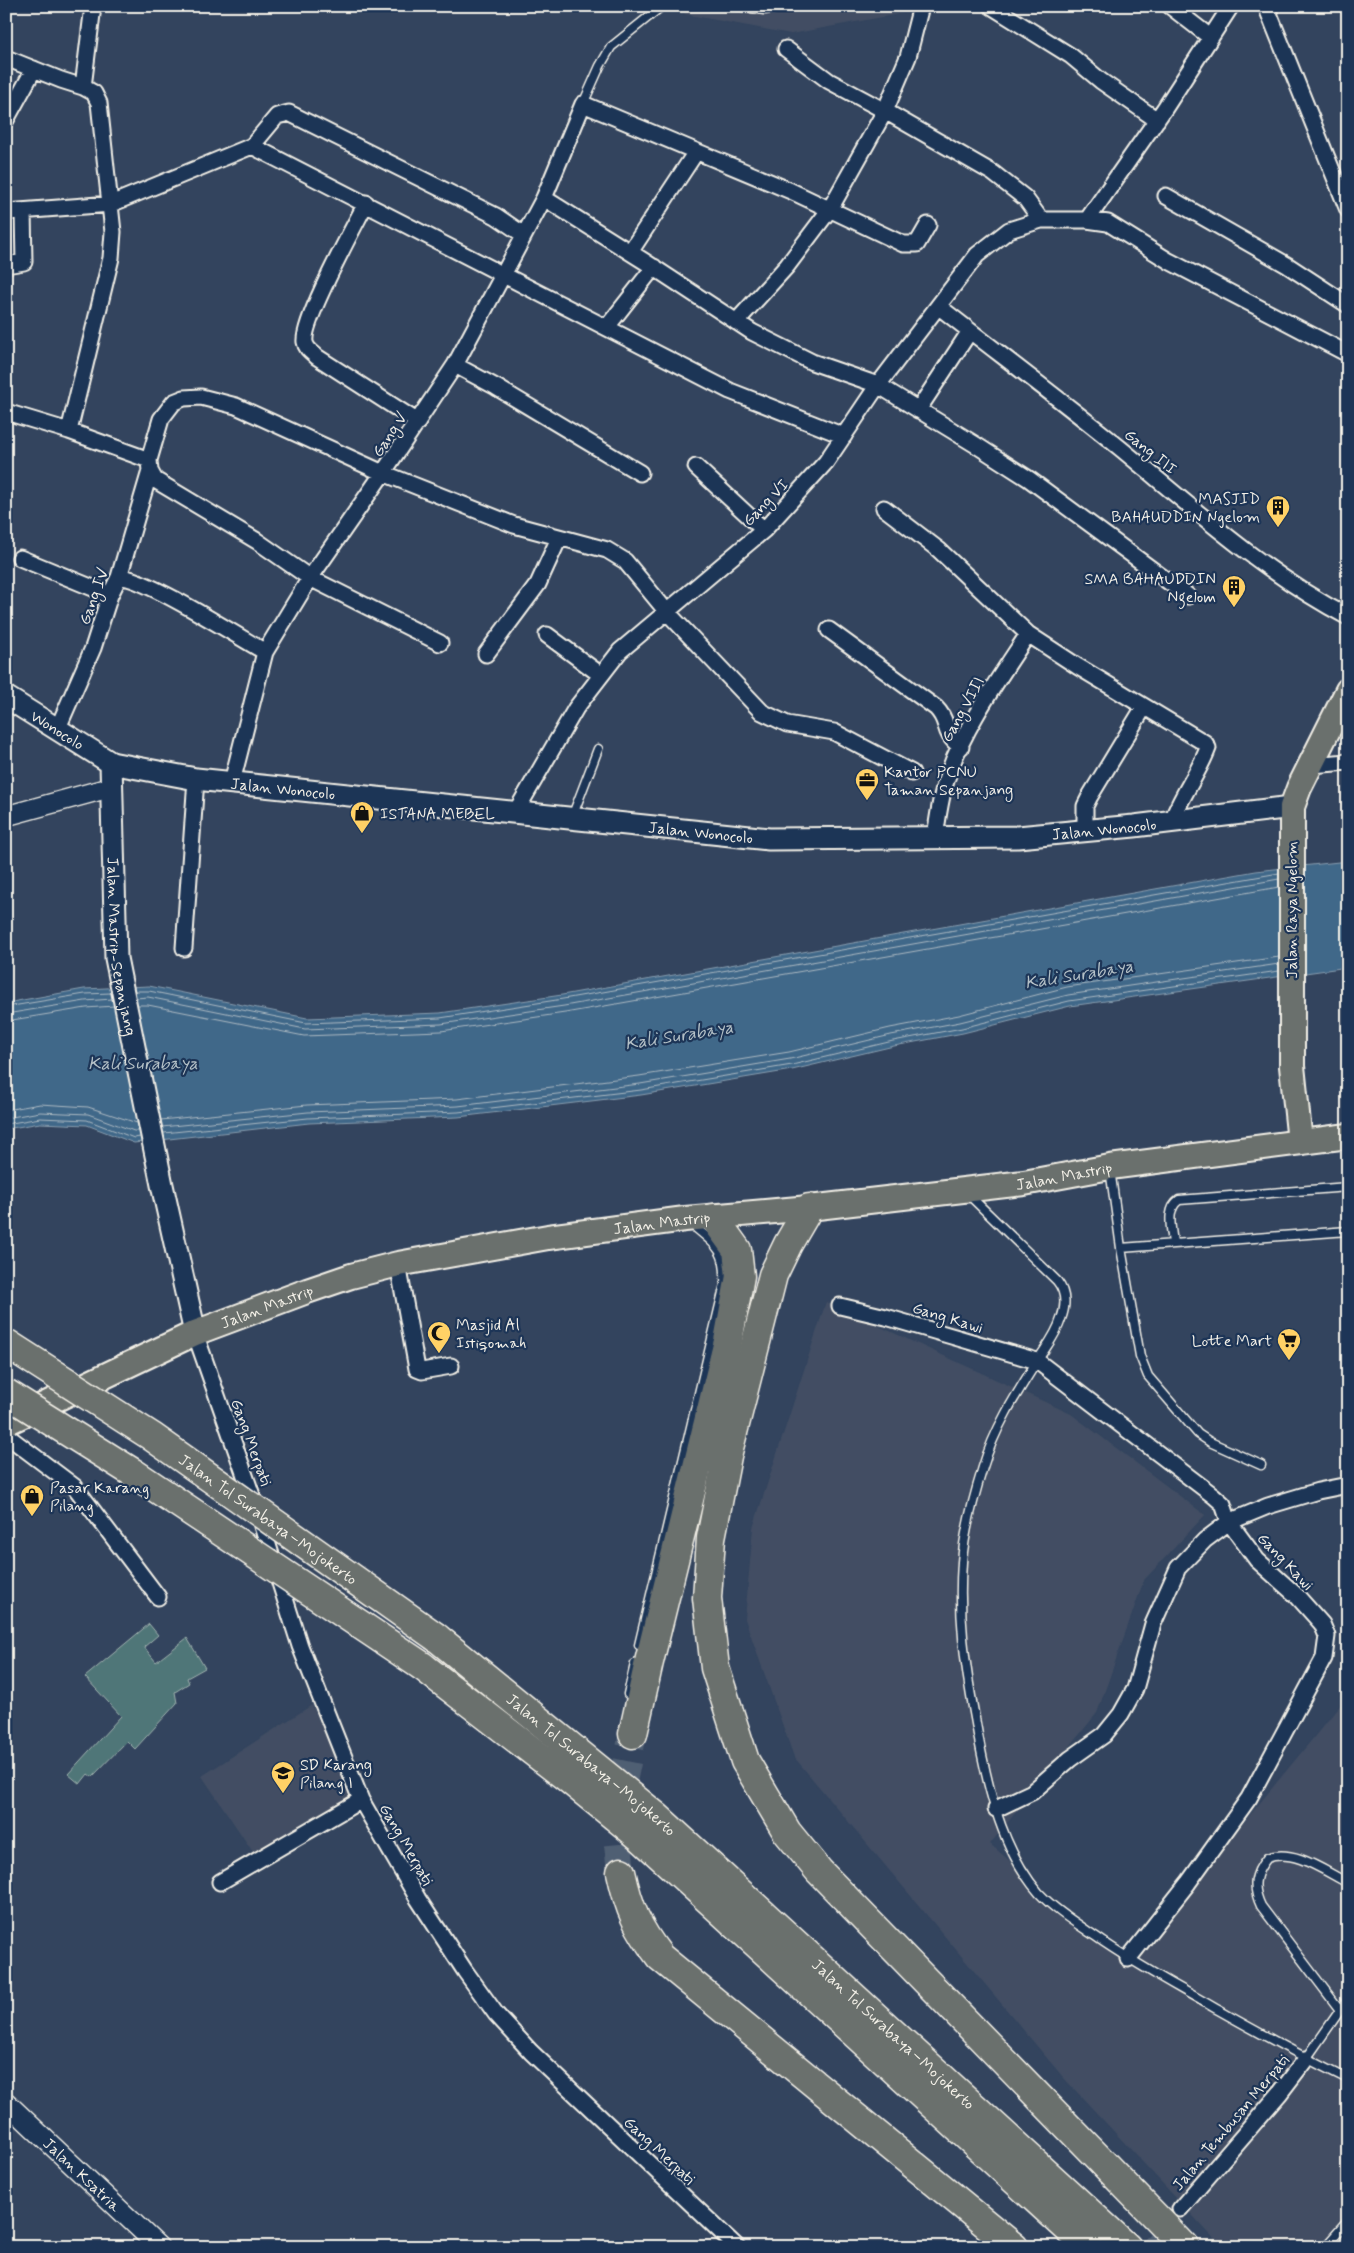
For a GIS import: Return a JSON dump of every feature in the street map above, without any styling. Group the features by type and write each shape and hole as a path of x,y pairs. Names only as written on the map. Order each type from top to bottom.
{"highway":[{"path":"809,1208 773,1275 727,1456 710,1538 707,1598 715,1668 745,1761 787,1832 819,1871 1185,2247"},
{"path":"633,1734 728,1341 740,1276 737,1250 714,1218"},
{"name":"Jalan Tol Surabaya–Mojokerto","path":"6,1343 151,1436 436,1637 656,1816 1127,2247"},
{"name":"Jalan Tol Surabaya–Mojokerto","path":"6,1393 132,1472 422,1666 566,1777 641,1838 1088,2247"},
{"path":"621,1872 628,1904 642,1933 660,1957 1014,2247"}],"main road":[{"name":"Jalan Raya Ngelom","path":"1300,1142 1292,1066 1290,837 1292,807 1348,690"},
{"name":"Wonocolo","path":"6,697 110,762"},
{"name":"Jalan Wonocolo","path":"110,762 196,779 769,839 1018,836 1085,831 1292,807"},
{"name":"Jalan Mastrip-Sepanjang","path":"110,762 116,958 162,1185 195,1333"},
{"name":"Jalan Mastrip","path":"6,1423 195,1333 351,1276 398,1264 548,1237 685,1219 714,1218 809,1208 1024,1183 1110,1168 1348,1136"}],"street":[{"path":"83,87 93,6"},
{"path":"736,322 787,266 830,209 885,111 908,57 921,6"},
{"path":"992,6 1072,56 1101,81 1157,120"},
{"path":"1170,6 1210,37"},
{"path":"1087,220 1157,120 1231,6"},
{"path":"1266,6 1348,210"},
{"path":"786,49 829,82 885,111 993,172 1025,198 1041,220"},
{"path":"6,58 83,87 94,93 99,103 111,204 112,253 69,431"},
{"path":"6,120 34,69"},
{"path":"582,104 791,191 908,245 916,244 928,225"},
{"name":"Gang V","path":"232,782 265,652 310,578 384,473 456,365 544,198 582,104"},
{"path":"6,212 111,204 252,146 277,116 288,113 478,207 524,235"},
{"path":"252,146 730,391 844,436"},
{"path":"630,252 696,152"},
{"path":"1166,196 1287,266 1348,305"},
{"path":"544,198 654,267 752,332 812,362 878,385 1029,480 1188,596"},
{"path":"366,203 331,272 310,319 305,340 307,348 317,357 418,422"},
{"path":"6,265 24,262 23,211"},
{"name":"Gang VI","path":"515,813 576,708 620,650 764,530 826,462 878,385 977,255 1009,230 1041,220 1087,220 1108,223 1169,261 1348,354"},
{"path":"607,327 654,267"},
{"name":"Gang III","path":"938,306 1085,419 1225,535 1311,597 1348,617"},
{"path":"918,410 970,331"},
{"path":"456,365 640,473"},
{"name":"Gang IV","path":"57,730 93,648 110,595 119,577 161,420 174,402 184,398 201,397 236,406 384,473 514,525 590,545 616,554 667,612 762,712 787,724 834,732 912,773"},
{"path":"6,412 69,431 149,466 155,480 257,541 310,578 440,643"},
{"path":"696,467 764,530"},
{"path":"884,508 940,550 1028,634 1205,743 1208,748 1182,797 1172,821"},
{"path":"486,654 538,584 560,538"},
{"path":"20,558 110,595"},
{"path":"119,577 126,576 188,608 265,652"},
{"path":"829,630 936,708 944,716 946,731 950,739 960,747"},
{"name":"Gang VIII","path":"935,837 945,782 960,747 978,712 1028,634"},
{"path":"547,635 601,675"},
{"path":"1085,831 1085,806 1144,707"},
{"path":"1311,765 1348,762"},
{"path":"184,948 196,779"},
{"path":"6,816 112,787"},
{"path":"398,1264 417,1369 422,1371 451,1366"},
{"name":"Gang Kawi","path":"840,1306 886,1317 1037,1361 1223,1504 1229,1522 1257,1560 1297,1596 1322,1624 1327,1636 1324,1658 1249,1798 1188,1883 1128,1959"},
{"name":"Gang Merpati","path":"195,1333 255,1504 300,1646 361,1800 418,1899 465,1971 496,2014 531,2052 737,2247"},
{"path":"6,1435 75,1487 158,1597"},
{"path":"996,1809 1032,1792 1070,1759 1104,1735 1121,1714 1135,1689 1153,1624 1178,1568 1205,1540 1229,1522 1286,1500 1348,1485"},
{"path":"220,1882 361,1800"},
{"name":"Jalan Tembusan Merpati","path":"1180,2209 1280,2093 1306,2058"},
{"name":"Jalan Ksatria","path":"6,2102 159,2247"}],"lane":[{"path":"582,104 611,47 662,6"},
{"path":"738,6 764,10 794,6"},
{"path":"572,818 598,749"},
{"path":"1110,1168 1121,1248 1140,1356 1148,1376 1198,1434 1210,1442 1261,1465"},
{"path":"1173,1244 1170,1211 1179,1200 1348,1187"},
{"path":"964,1190 1057,1281 1064,1291 1061,1319 1055,1334 1037,1361 998,1430 983,1467 962,1558 960,1608 964,1660 983,1766 996,1809 1020,1867 1041,1895 1054,1907 1128,1959 1306,2058 1348,2078"},
{"path":"628,1694 725,1284 726,1266 718,1247 685,1219"},
{"path":"1121,1248 1348,1231"},
{"path":"1340,2010 1261,1906 1254,1886 1256,1875 1267,1858 1286,1854 1316,1866 1348,1883"},
{"path":"1306,2058 1348,1999"},
{"path":"1326,2246 1348,2221"}],"shaded area":[{"path":"693,6 920,6 920,10 791,34 684,14"},
{"path":"826,1302 1071,1414 1205,1515 1144,1580 1097,1713 990,1844 1128,1963 1348,1696 1348,2247 1222,2247 1063,2077 794,1757 745,1619 753,1528"},
{"name":"SD Karang Pilang I","path":"312,1705 360,1812 263,1867 202,1776"}],"green space":[{"path":"149,1624 158,1635 144,1647 156,1662 187,1638 205,1668 187,1678 189,1683 175,1692 177,1703 135,1749 127,1741 92,1777 88,1774 80,1784 68,1774 121,1716 85,1677"}],"water":[{"name":"Kali Surabaya","path":"1348,861 1348,967 1070,1006 963,1033 894,1046 792,1070 641,1095 458,1117 309,1123 134,1143 87,1125 40,1123 6,1129 6,1003 84,989 149,986 307,1018 440,1013 562,995 1256,871"}],"tunnel":[{"path":"621,1872 617,1834 622,1786 633,1734"},
{"path":"1148,2247 1170,2221"}],"place":[{"name":"MASJID BAHAUDDIN Ngelom","path":"1278,528"},
{"name":"SMA BAHAUDDIN Ngelom","path":"1234,608"},
{"name":"Kantor PCNU Taman Sepanjang","path":"867,801"},
{"name":"ISTANA MEBEL","path":"362,834"},
{"name":"Masjid Al Istiqomah","path":"439,1354"},
{"name":"Lotte Mart","path":"1289,1361"},
{"name":"Pasar Karang Pilang","path":"32,1517"},
{"name":"SD Karang Pilang I","path":"283,1794"}]}
